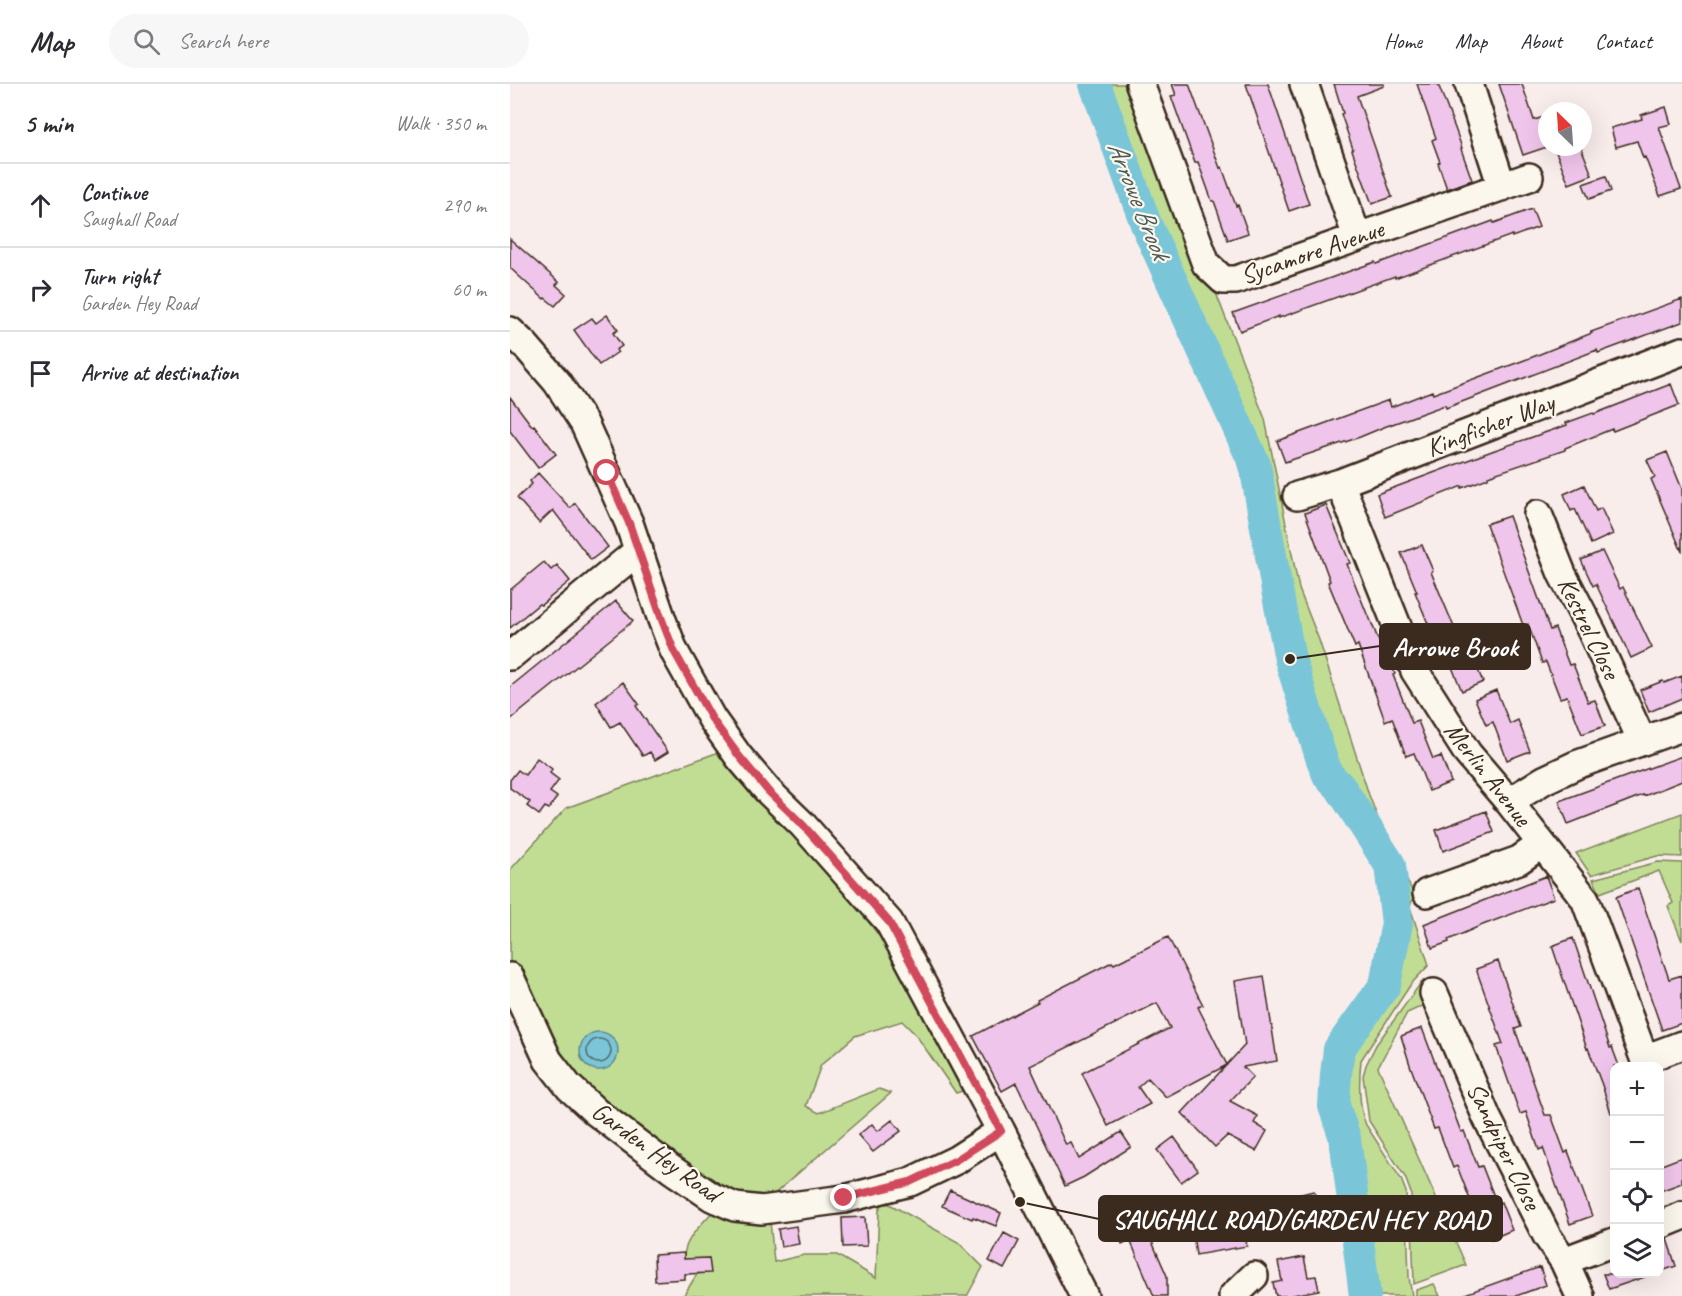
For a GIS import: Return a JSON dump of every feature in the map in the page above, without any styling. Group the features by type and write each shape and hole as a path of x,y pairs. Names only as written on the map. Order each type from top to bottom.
{"street":[{"name":"Sycamore Avenue","path":"1140,84 1206,264 1223,280 1236,280 1529,177"},
{"path":"1304,84 1358,237"},
{"path":"1469,84 1502,188"},
{"path":"510,331 557,382 584,423 629,523 674,651 712,719 768,791 802,824 889,922 1001,1131 1084,1296"},
{"name":"Kingfisher Way","path":"1297,496 1340,483 1682,351"},
{"name":"Merlin Avenue","path":"1340,483 1415,671 1468,754 1585,899 1646,1062"},
{"name":"Kestrel Close","path":"1538,514 1562,574 1592,632 1642,741"},
{"path":"510,656 639,550"},
{"path":"1509,802 1544,780 1576,765 1682,727"},
{"path":"1427,893 1519,860 1542,844"},
{"name":"Garden Hey Road","path":"510,977 548,1060 569,1087 596,1112 671,1169 712,1197 735,1207 762,1210 844,1198 910,1182 956,1160 1001,1131"},
{"name":"Sandpiper Close","path":"1434,993 1487,1118 1547,1236 1564,1261 1580,1296"},
{"name":"Merlin Avenue","path":"1648,1062 1682,1045"},
{"path":"1662,1224 1682,1216"},
{"path":"1564,1261 1610,1244"},
{"path":"1233,1296 1254,1276"}],"green space":[{"path":"1095,84 1124,84 1195,274 1214,288 1265,419 1299,589 1319,640 1369,795 1387,842 1414,894 1410,907 1429,965 1411,984 1361,1060 1360,1084 1360,1101 1366,1125 1401,1179 1406,1192 1409,1277 1412,1296 1376,1296 1346,1116 1341,1072 1350,1045 1378,1012 1397,970 1402,928 1390,865 1340,787 1328,775 1290,659 1255,465 1146,224"},
{"path":"719,752 752,794 839,882 888,948 962,1091 956,1093 916,1035 902,1021 855,1036 821,1065 806,1106 819,1113 879,1089 891,1093 766,1201 714,1189 568,1074 545,1037 510,961 510,870 566,808"},
{"path":"1682,813 1682,857 1657,856 1591,875 1576,853"},
{"path":"1658,862 1682,863 1682,941 1668,906 1673,903 1659,871 1600,893 1593,879"},
{"path":"1423,980 1431,1002 1407,1013 1378,1067 1466,1265 1414,1284 1411,1193 1405,1177 1369,1121 1363,1076 1376,1045"},
{"path":"884,1201 958,1242 983,1267 967,1296 681,1296 684,1295 697,1274 710,1272 709,1258 684,1259 690,1239 714,1210 753,1223 757,1217 770,1221 774,1262 804,1255 837,1255 876,1278 879,1210"},
{"path":"1434,1284 1440,1296 1416,1296 1416,1290"}],"water":[{"path":"599,1032 612,1038 618,1051 612,1064 599,1070 586,1064 580,1051 586,1038"}],"building":[{"path":"1172,84 1189,84 1220,168 1222,167 1248,233 1228,240 1181,124 1171,96 1176,95"},
{"path":"1246,84 1268,84 1309,204 1289,211"},
{"path":"1334,84 1384,84 1384,86 1357,96 1392,197 1372,204 1352,150"},
{"path":"1417,84 1438,84 1472,180 1447,189 1432,140 1436,138"},
{"path":"1499,84 1522,84 1534,120 1538,119 1538,150 1523,155"},
{"path":"1666,107 1671,124 1659,127 1681,189 1660,196 1637,141 1616,147 1611,128 1642,119 1641,115"},
{"path":"1558,156 1585,156 1592,175 1569,184"},
{"path":"1606,176 1611,191 1589,199 1583,184"},
{"path":"1532,209 1539,227 1395,278 1395,276 1240,331 1233,313 1375,262 1376,264"},
{"path":"510,239 559,282 556,285 566,294 555,306 510,268"},
{"path":"1682,299 1682,322 1598,353 1597,350 1446,408 1445,405 1285,462 1277,441 1389,400 1391,407 1432,391 1433,394"},
{"path":"607,315 618,330 613,333 622,346 616,350 618,352 599,365 574,330 592,318 596,323"},
{"path":"1671,384 1679,405 1385,517 1377,494 1567,425 1566,423"},
{"path":"510,397 556,454 538,468 510,431"},
{"path":"1667,452 1682,489 1682,552 1651,479 1655,477 1647,460"},
{"path":"538,473 570,508 575,503 608,547 591,560 553,510 539,523 517,498 532,484 530,481"},
{"path":"1584,485 1596,511 1601,508 1613,534 1591,544 1575,509 1571,511 1564,494"},
{"path":"1326,505 1350,563 1347,564 1367,614 1382,649 1385,648 1412,723 1418,721 1433,759 1441,756 1451,782 1429,791 1414,753 1406,756 1392,718 1385,721 1358,645 1355,647 1328,582 1330,581 1305,513"},
{"path":"1509,516 1550,630 1555,628 1569,665 1573,664 1588,702 1595,700 1605,726 1582,734 1567,696 1560,698 1546,662 1542,663 1528,624 1523,625 1486,524"},
{"path":"1422,545 1467,658 1472,656 1483,682 1462,691 1446,653 1441,655 1401,553"},
{"path":"1602,551 1620,589 1623,587 1652,648 1631,658 1596,584 1593,586 1581,560"},
{"path":"544,562 551,570 557,565 570,581 510,628 510,590"},
{"path":"616,601 633,621 510,720 510,687"},
{"path":"1682,676 1682,698 1649,712 1640,690"},
{"path":"623,682 639,704 636,706 668,752 655,760 650,752 643,756 620,722 611,727 596,703"},
{"path":"1496,690 1510,724 1518,720 1530,751 1507,760 1493,722 1486,725 1475,699"},
{"path":"1682,756 1682,781 1568,824 1559,801"},
{"path":"537,758 552,769 550,773 559,780 550,792 557,797 549,809 545,807 539,815 527,806 530,802 510,788 510,780 518,770 525,775"},
{"path":"1486,811 1494,832 1443,851 1436,830"},
{"path":"1546,876 1554,898 1480,926 1432,948 1424,924"},
{"path":"1638,888 1669,979 1682,975 1682,1023 1662,1030 1616,897"},
{"path":"1168,937 1203,1005 1198,1007 1227,1065 1166,1097 1148,1078 1138,1087 1150,1104 1108,1126 1082,1073 1170,1028 1157,1003 1030,1066 1066,1145 1071,1143 1079,1159 1121,1132 1131,1147 1084,1177 1065,1186 1016,1083 1002,1091 973,1036 1038,1002 1037,1000"},
{"path":"1573,938 1610,1048 1612,1047 1618,1062 1610,1062 1610,1110 1587,1049 1552,946"},
{"path":"1498,961 1521,1027 1515,1029 1545,1115 1551,1115 1565,1153 1568,1151 1592,1216 1570,1224 1543,1148 1539,1150 1526,1112 1520,1114 1496,1046 1503,1044 1476,969"},
{"path":"1264,976 1277,1061 1243,1067 1253,1077 1230,1101 1258,1116 1254,1123 1267,1131 1256,1151 1227,1136 1215,1147 1182,1113 1245,1045 1235,981"},
{"path":"1422,1028 1461,1132 1464,1131 1478,1167 1482,1166 1497,1204 1501,1202 1512,1230 1491,1239 1475,1201 1471,1202 1457,1166 1453,1168 1438,1128 1434,1129 1410,1065 1401,1036"},
{"path":"892,1120 901,1131 873,1152 858,1135 872,1124 878,1131"},
{"path":"1174,1137 1198,1170 1181,1182 1157,1150"},
{"path":"1682,1157 1682,1183 1664,1190 1664,1164"},
{"path":"950,1190 1001,1213 996,1226 942,1206"},
{"path":"1314,1191 1324,1233 1304,1238 1298,1212 1263,1218 1264,1228 1251,1230 1246,1201 1280,1196 1281,1199"},
{"path":"865,1217 867,1246 843,1247 842,1218"},
{"path":"1148,1222 1154,1235 1150,1237 1167,1276 1167,1296 1154,1296 1130,1240 1122,1244 1117,1230 1132,1224 1134,1228"},
{"path":"1243,1225 1247,1246 1196,1255 1193,1235"},
{"path":"796,1226 799,1244 781,1247 778,1229"},
{"path":"1004,1233 1019,1241 1004,1269 989,1261"},
{"path":"1664,1239 1667,1239 1676,1266 1664,1270"},
{"path":"684,1253 684,1259 709,1258 711,1273 685,1274 685,1279 655,1281 654,1255"},
{"path":"1304,1257 1308,1277 1316,1276 1319,1290 1276,1296 1273,1283 1282,1281 1278,1262"},
{"path":"1540,1267 1546,1285 1516,1296 1465,1296 1465,1294"},
{"path":"1603,1274 1610,1274 1610,1278 1642,1278 1609,1289"}],"waterway":[{"name":"Arrowe Brook","path":"1095,84 1146,224 1255,465 1290,659 1321,757 1328,775 1340,787 1390,865 1397,923 1385,985 1339,1049 1334,1106 1345,1138 1365,1296"}],"place":[{"name":"Arrowe Brook","path":"1290,659"},
{"name":"SAUGHALL ROAD/GARDEN HEY ROAD","path":"1020,1202"}],"route":[{"path":"607,473 629,523 674,651 712,719 768,791 802,824 889,922 1001,1131 956,1160 910,1182 844,1198"}]}
